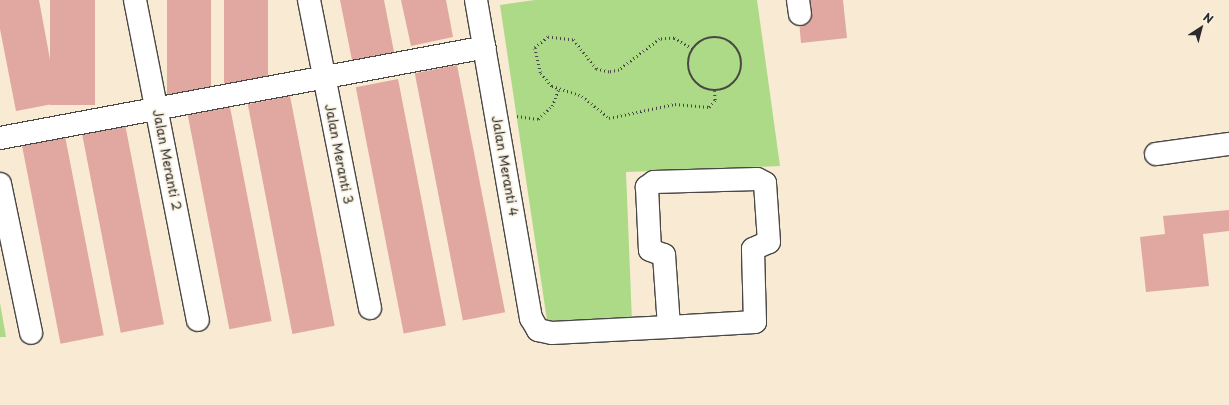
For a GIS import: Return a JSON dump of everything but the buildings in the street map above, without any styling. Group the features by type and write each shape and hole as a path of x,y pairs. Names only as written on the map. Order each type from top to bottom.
{"street":[{"name":"Jalan Meranti 2","path":"135,0 198,320"},
{"name":"Jalan Meranti 3","path":"308,0 370,308"},
{"name":"Jalan Meranti 4","path":"476,0 531,318 538,330 552,333 669,327"},
{"path":"0,138 485,48"},
{"path":"1156,154 1229,144"},
{"path":"762,180 766,188 769,242 754,249 755,322 669,327 664,255 650,250 647,187 654,182 762,180"},
{"path":"0,184 31,333"}],"path":[{"path":"715,37 728,40 740,55 742,68 737,80 726,89 714,91 701,88 692,79 688,61 692,49 702,40 715,37"},
{"path":"692,49 674,38 660,39 619,70 609,72 596,70 573,40 548,38 535,48 536,58 543,77 559,88 582,96 609,118 675,104 710,107 715,100 714,91"},
{"path":"496,114 538,119 552,106 559,88"}],"green space":[{"path":"535,0 757,0 780,166 626,172 632,322 548,327 500,5"},
{"path":"0,303 6,337 0,337"}]}
